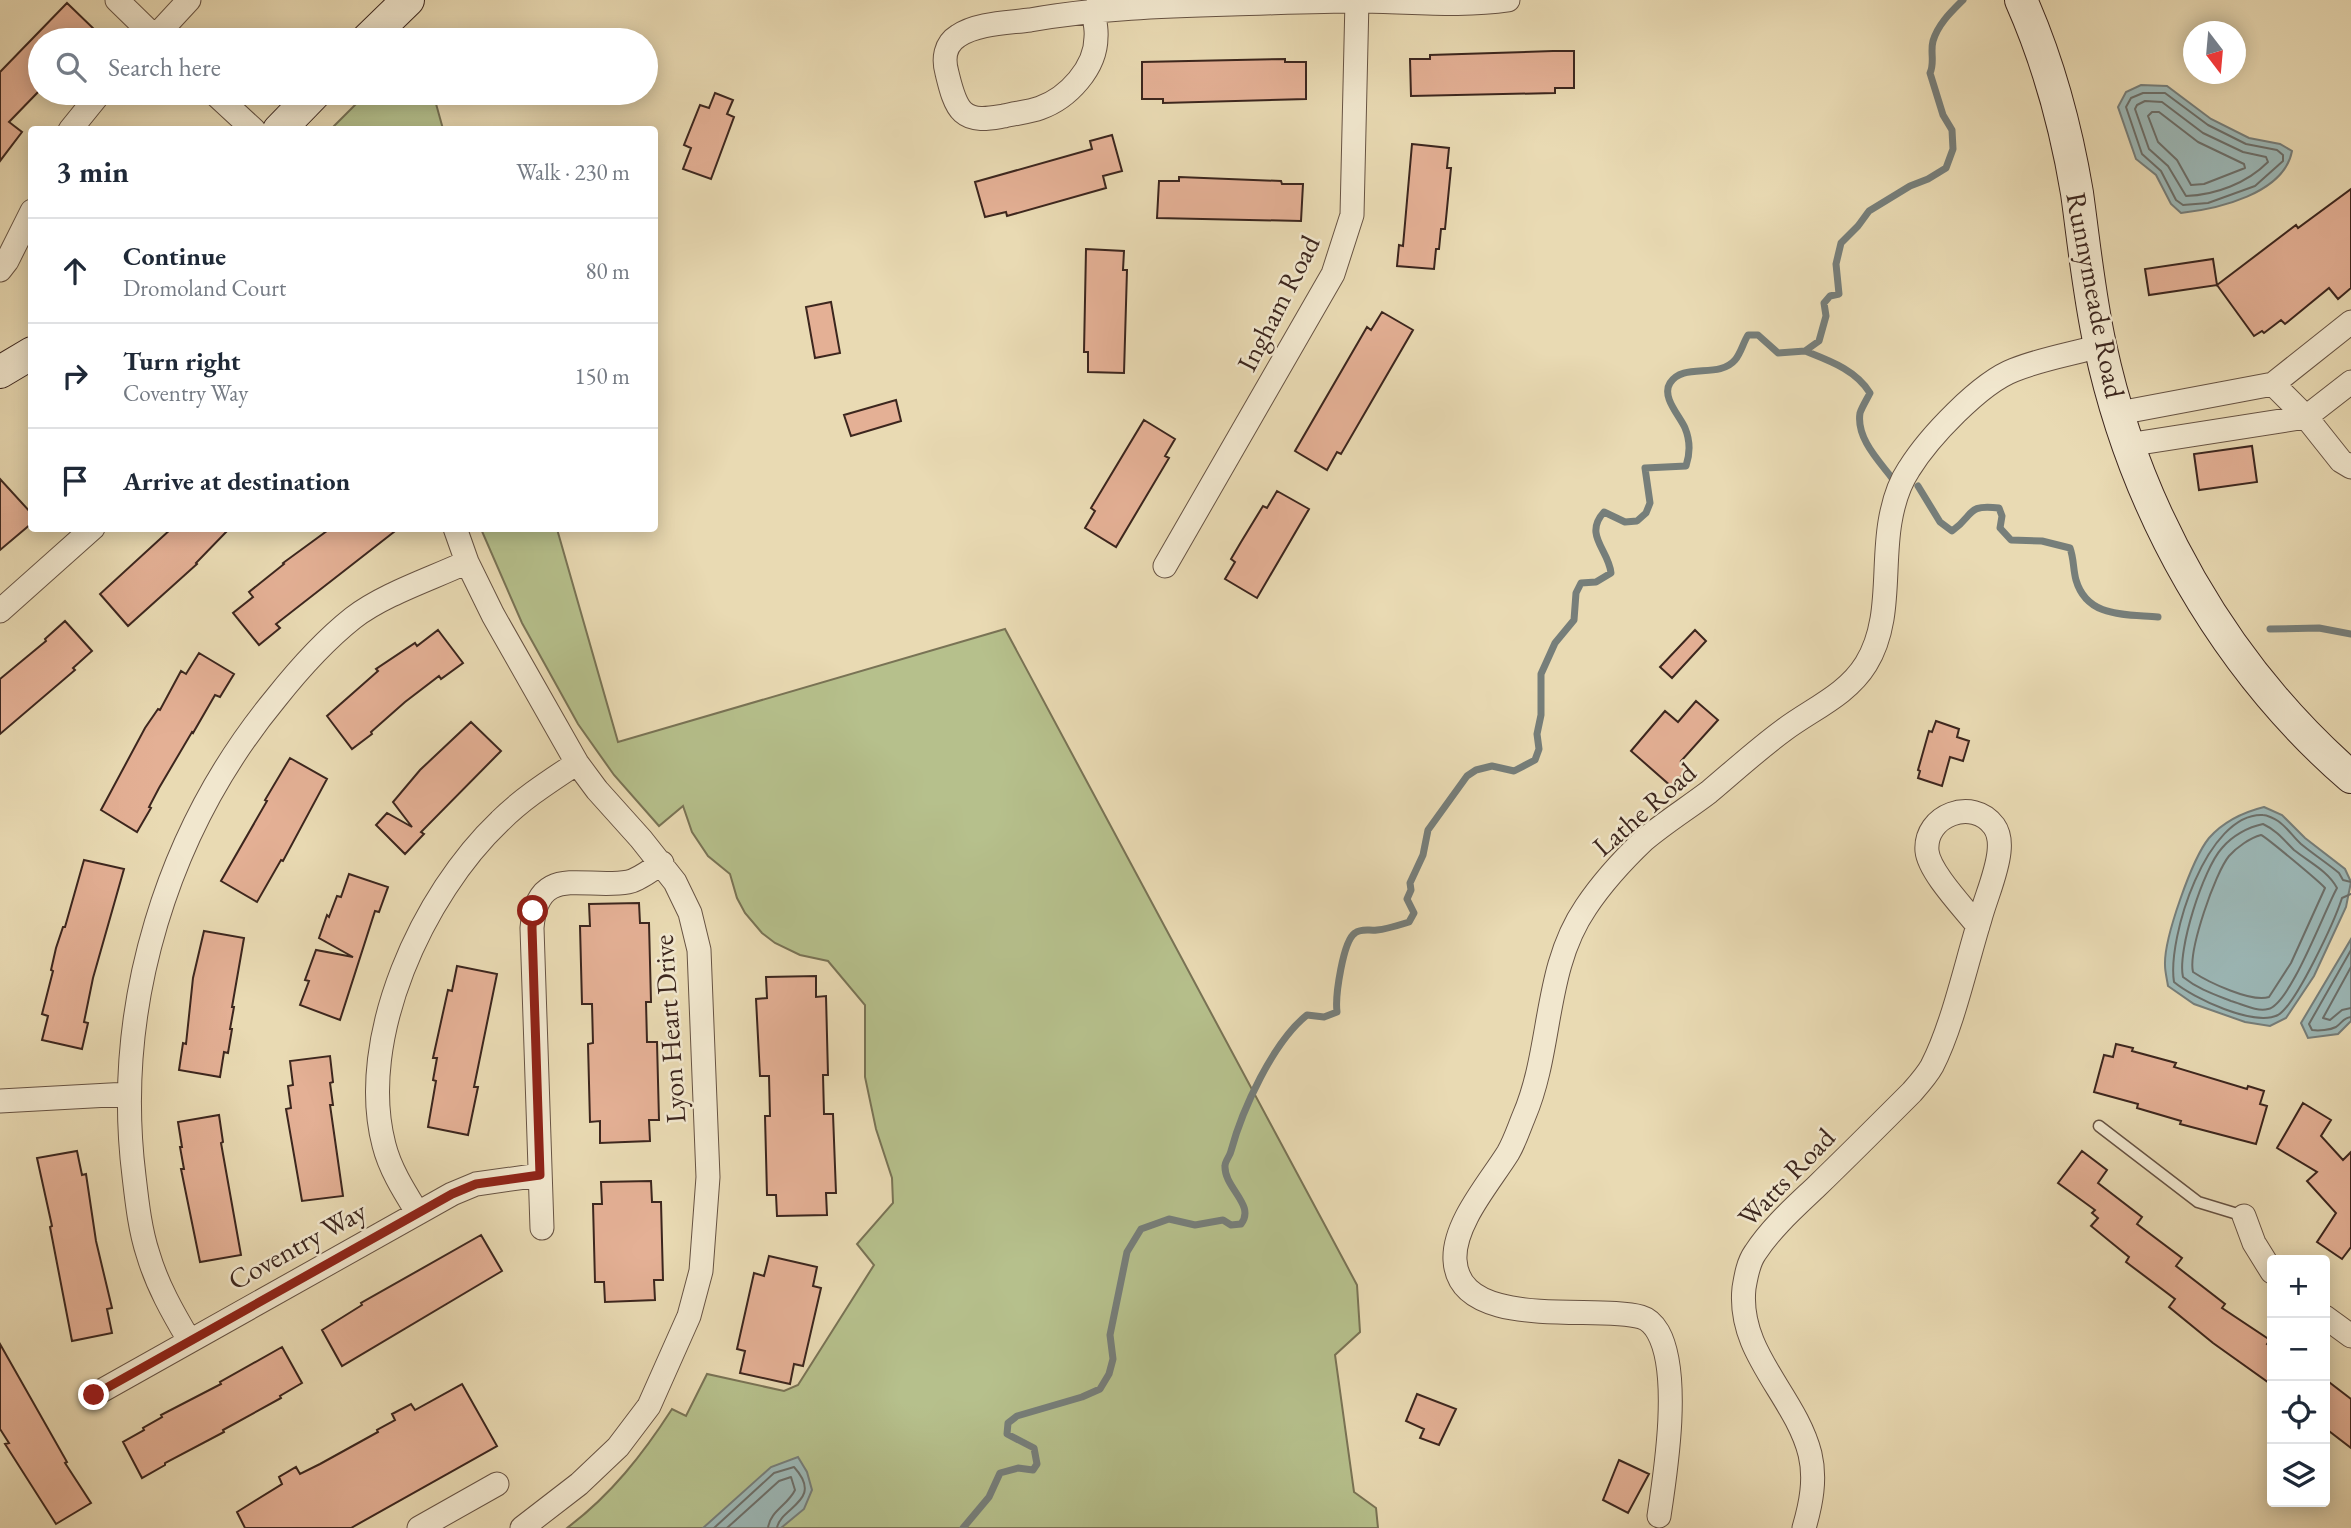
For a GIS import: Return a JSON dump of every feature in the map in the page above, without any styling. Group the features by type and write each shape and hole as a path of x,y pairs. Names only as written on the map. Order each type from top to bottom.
{"street":[{"path":"117,0 144,28"},
{"path":"165,28 189,0"},
{"path":"379,28 408,0"},
{"path":"1093,10 1097,37 1094,52 1088,66 1068,91 1040,108 996,117 980,119 963,112 956,102 946,71 945,58 947,47 958,36 973,29 1093,10 1131,7 1357,0 1508,0"},
{"name":"Ingham Road","path":"1165,566 1334,274 1343,248 1352,215 1357,0"},
{"name":"Runnymeade Road","path":"2021,0 2048,72 2064,131 2100,346 2127,445 2171,544 2208,609 2277,702 2324,754 2351,777"},
{"path":"72,126 90,105"},
{"path":"227,105 250,126"},
{"path":"283,126 303,105"},
{"path":"0,270 28,219"},
{"path":"2119,413 2273,384 2351,322"},
{"name":"Lathe Road","path":"1659,1516 1670,1444 1665,1349 1657,1330 1646,1317 1555,1312 1496,1305 1475,1297 1462,1282 1455,1261 1458,1238 1470,1212 1511,1148 1528,1108 1541,1059 1551,993 1563,950 1583,912 1602,885 1646,839 1786,729 1849,685 1866,664 1878,638 1884,605 1890,522 1899,487 1924,448 1972,398 1994,380 2015,369 2100,346"},
{"path":"0,372 28,355"},
{"path":"2127,445 2306,417 2351,382"},
{"path":"2273,384 2306,417 2341,461 2351,467"},
{"path":"0,611 89,532"},
{"name":"Lyon Heart Drive","path":"456,532 467,562 528,680 577,763 676,882 690,913 699,950 708,1177 701,1271 688,1315 649,1406 618,1447 579,1484 522,1528"},
{"path":"188,1340 158,1282 147,1253 133,1175 128,1094 133,1044 150,940 185,843 232,755 302,666 354,617 467,562"},
{"path":"417,1212 396,1176 384,1146 378,1114 378,1074 385,1027 400,979 423,925 439,896 469,855 499,821 529,795 577,763"},
{"name":"Watts Road","path":"1804,1528 1814,1477 1810,1454 1802,1433 1754,1347 1745,1322 1743,1299 1746,1274 1754,1254 1776,1226 1912,1092 1931,1068 1943,1041 1978,926 1999,855 2000,840 1995,827 1983,815 1973,811 1945,815 1933,826 1927,839 1927,853 1932,866 1978,926"},
{"path":"542,1228 533,911 538,898 547,889 559,884 631,882 662,863"},
{"path":"0,1101 128,1094"},
{"name":"Coventry Way","path":"94,1395 417,1212 476,1184 540,1175"},
{"path":"2244,1216 2254,1243 2267,1264"},
{"path":"2326,1318 2351,1336"},
{"path":"419,1528 497,1484"}],"lane":[{"path":"2099,1126 2198,1202 2244,1216"}],"green space":[{"path":"355,105 436,105 442,126 334,126"},
{"path":"482,532 558,532 618,742 1005,629 1357,1285 1360,1332 1335,1355 1354,1492 1376,1508 1378,1528 567,1528 598,1502 625,1473 672,1409 686,1416 707,1374 784,1391 798,1385 874,1265 857,1244 893,1203 892,1178 876,1129 865,1077 865,1005 828,961 800,955 775,943 762,933 745,913 730,874 708,856 692,832 683,806 659,826 614,775 578,724 522,623"}],"water":[{"path":"2141,85 2167,86 2211,119 2249,138 2280,144 2292,151 2286,166 2276,178 2247,197 2212,208 2181,213 2171,204 2156,175 2136,159 2118,107 2126,92"},
{"path":"2264,807 2282,815 2305,838 2345,869 2351,882 2346,907 2314,976 2286,1018 2270,1026 2245,1022 2194,1004 2168,986 2165,965 2174,918 2202,848 2215,832 2228,822"},
{"path":"2351,939 2351,1021 2338,1034 2308,1038 2301,1023"},
{"path":"798,1457 807,1472 812,1490 804,1509 781,1528 703,1528 771,1467"}],"building":[{"path":"67,3 93,28 43,28"},
{"path":"28,43 28,102 9,122 22,132 0,161 0,72"},
{"path":"1574,51 1574,88 1555,88 1555,93 1411,96 1410,59 1430,59 1430,55"},
{"path":"1285,59 1285,62 1306,62 1306,99 1163,103 1163,99 1142,99 1142,62"},
{"path":"715,93 733,100 727,114 734,117 711,179 683,169 691,148 684,145 700,105 709,108"},
{"path":"1112,135 1122,171 1103,176 1106,188 1007,216 1006,212 985,217 975,182 1092,149 1090,141"},
{"path":"1412,144 1449,148 1447,168 1451,168 1445,229 1441,229 1434,269 1397,266 1399,245 1403,246"},
{"path":"1179,177 1303,184 1301,221 1157,218 1159,181 1179,181"},
{"path":"2351,189 2351,288 2338,299 2329,288 2285,324 2281,320 2264,333 2262,331 2254,336 2217,285 2296,225 2298,228"},
{"path":"1086,249 1124,251 1123,270 1127,270 1124,373 1088,372 1088,352 1084,352"},
{"path":"2213,259 2217,285 2149,295 2145,269"},
{"path":"831,302 840,353 815,358 806,307"},
{"path":"1382,312 1413,330 1341,454 1337,452 1327,470 1295,451 1367,327 1371,330"},
{"path":"896,400 901,421 851,436 844,415"},
{"path":"1144,420 1175,439 1165,456 1169,458 1116,547 1085,528 1095,511 1091,508"},
{"path":"2252,446 2257,482 2199,490 2194,454"},
{"path":"0,479 28,510 28,526 0,550"},
{"path":"1277,491 1309,509 1257,598 1225,579 1235,562 1231,559 1241,542 1263,506 1267,508"},
{"path":"168,532 226,532 197,564 128,626 100,594"},
{"path":"326,532 394,532 276,624 280,628 259,645 233,613 253,597 249,592"},
{"path":"65,621 92,651 73,668 75,670 0,734 0,679 46,641 45,639"},
{"path":"438,630 463,663 441,679 439,676 405,702 352,749 327,716 378,671 376,669 415,643 417,646"},
{"path":"1695,630 1706,641 1672,678 1660,667"},
{"path":"199,653 234,674 220,697 215,695 192,732 137,832 101,810 145,728 158,709 160,710 181,671 186,674"},
{"path":"1696,701 1718,720 1681,761 1689,767 1672,787 1631,751 1665,711 1678,722"},
{"path":"1936,721 1959,729 1957,737 1969,741 1963,761 1950,757 1942,786 1918,778 1929,731 1932,732"},
{"path":"471,722 501,751 421,832 424,834 405,854 376,825 387,813 412,827 393,802 420,770"},
{"path":"290,758 327,779 283,861 281,860 257,902 221,881"},
{"path":"84,860 124,869 93,978 84,1022 88,1023 82,1049 42,1040 48,1016 42,1014 56,948 65,927"},
{"path":"349,874 388,887 379,912 375,911 340,1020 300,1005 309,981 305,980 316,950 353,957 319,938 337,896 341,897"},
{"path":"639,903 640,923 649,923 651,1002 646,1002 647,1042 657,1042 659,1120 649,1120 650,1141 600,1143 600,1121 590,1122 588,1044 593,1043 592,1004 582,1004 580,926 590,926 589,904"},
{"path":"204,931 244,938 232,1007 228,1053 224,1052 220,1077 179,1070 183,1043 186,1044 193,978"},
{"path":"457,966 497,974 474,1087 478,1087 468,1135 428,1127 436,1081 433,1080 437,1058 433,1058 448,990 452,991"},
{"path":"816,976 816,997 826,996 828,1075 823,1075 824,1114 833,1114 836,1193 826,1193 827,1215 777,1216 776,1195 767,1195 765,1116 770,1116 769,1076 760,1076 756,999 767,998 766,977"},
{"path":"2116,1044 2176,1063 2174,1067 2247,1089 2248,1086 2264,1091 2260,1104 2267,1106 2256,1144 2180,1124 2181,1121 2137,1108 2138,1104 2094,1092 2104,1055 2113,1057"},
{"path":"330,1056 333,1105 330,1105 343,1196 302,1201 286,1109 291,1108 288,1086 293,1085 290,1061"},
{"path":"2303,1103 2331,1120 2321,1136 2343,1160 2351,1152 2351,1247 2342,1259 2317,1242 2336,1213 2307,1181 2317,1172 2277,1148"},
{"path":"219,1115 221,1143 241,1255 200,1262 181,1169 184,1169 178,1122"},
{"path":"77,1151 82,1175 86,1174 96,1241 112,1308 107,1309 112,1333 72,1341 37,1158"},
{"path":"2082,1151 2107,1170 2098,1183 2142,1217 2137,1224 2182,1258 2176,1266 2225,1304 2222,1308 2267,1338 2267,1381 2169,1307 2175,1299 2126,1262 2129,1257 2091,1226 2098,1218 2092,1213 2095,1210 2058,1183"},
{"path":"651,1181 652,1202 661,1202 663,1280 654,1280 655,1300 605,1302 604,1282 595,1282 593,1204 602,1204 601,1182"},
{"path":"481,1235 502,1271 342,1366 322,1330 362,1305 361,1303"},
{"path":"769,1256 817,1267 813,1286 821,1288 803,1366 794,1364 790,1384 740,1373 745,1351 737,1349 754,1273 764,1276"},
{"path":"0,1344 67,1462 65,1463 91,1503 56,1524 5,1444 9,1443 0,1429"},
{"path":"282,1347 302,1383 280,1396 281,1398 223,1430 224,1432 142,1478 123,1442 144,1430 143,1428 162,1417 161,1415 221,1384 220,1382"},
{"path":"2330,1383 2351,1399 2351,1448 2330,1432"},
{"path":"462,1384 497,1446 351,1528 245,1528 237,1512 282,1484 279,1477 296,1467 300,1474 320,1464 378,1432 377,1430 395,1420 392,1414 411,1404 415,1410"},
{"path":"1417,1394 1456,1409 1439,1445 1420,1438 1424,1429 1406,1421"},
{"path":"1619,1460 1649,1474 1628,1513 1603,1500"}],"waterway":[{"path":"963,1528 989,1497 1000,1473 1018,1468 1033,1470 1037,1464 1034,1448 1007,1434 1008,1423 1017,1416 1100,1389 1109,1374 1113,1359 1110,1335 1127,1252 1141,1229 1169,1219 1195,1225 1223,1220 1231,1225 1241,1224 1245,1210 1229,1182 1225,1164 1260,1078 1282,1042 1307,1015 1324,1017 1337,1012 1344,957 1355,933 1409,922 1414,913 1407,899 1411,890 1410,883 1423,855 1428,830 1467,776 1476,770 1492,766 1514,771 1535,760 1539,749 1537,734 1541,715 1541,674 1555,643 1574,620 1576,593 1581,583 1596,582 1611,573 1596,535 1598,520 1604,512 1625,522 1637,521 1646,513 1650,503 1645,468 1686,466 1688,437 1669,400 1670,383 1683,373 1728,366 1737,357 1748,335 1758,335 1778,353 1805,351 1819,341 1826,316 1824,303 1830,296 1839,294 1836,264 1841,243 1869,211 1946,168 1953,149 1952,130 1943,115 1930,73 1932,45 1942,24 1963,0"},
{"path":"1805,351 1850,372 1870,393 1860,413 1861,431 1870,449 1892,478"},
{"path":"1918,486 1940,522 1952,531 1975,509 1999,508 2002,516 2000,528 2011,540 2042,541 2070,548 2081,592 2098,608 2120,614 2158,617"},
{"path":"2270,629 2319,628 2351,634"}],"route":[{"path":"94,1395 452,1194 476,1184 540,1175 533,911"}]}
